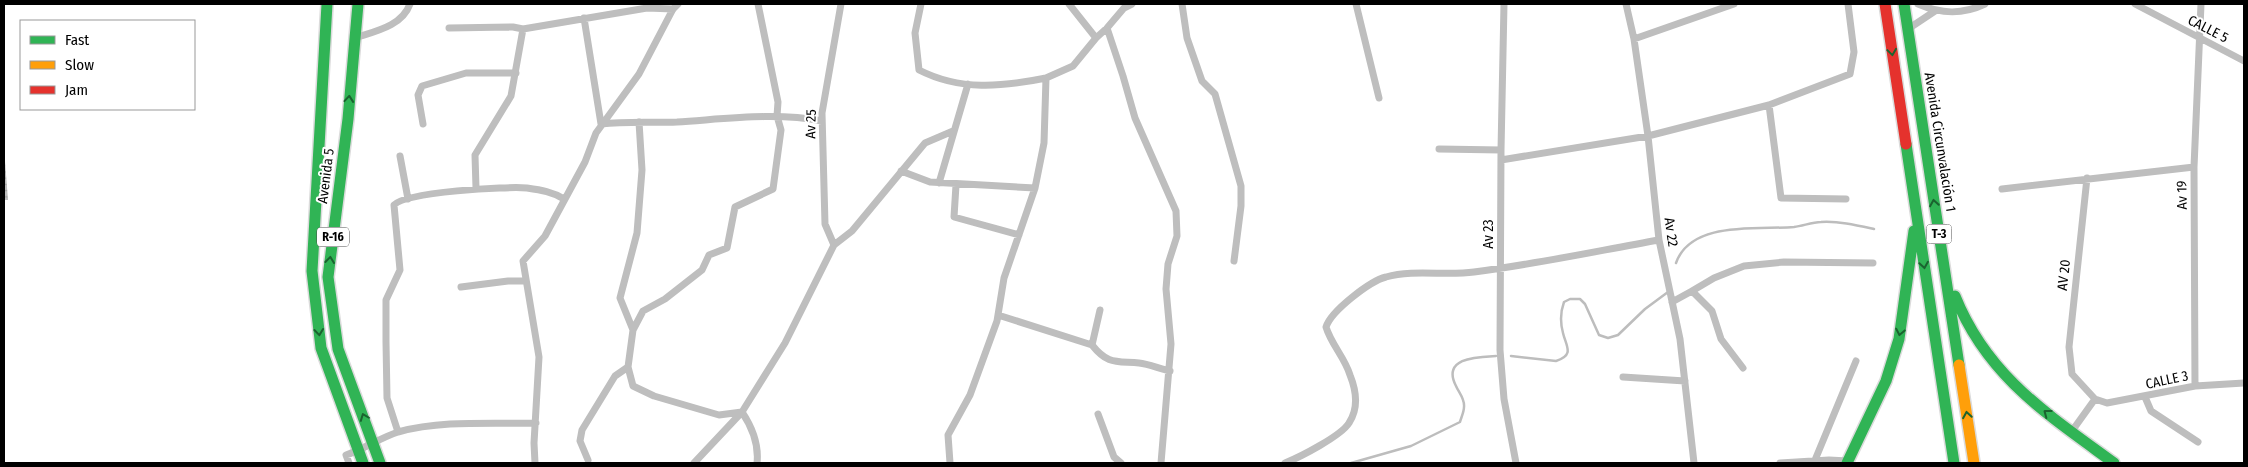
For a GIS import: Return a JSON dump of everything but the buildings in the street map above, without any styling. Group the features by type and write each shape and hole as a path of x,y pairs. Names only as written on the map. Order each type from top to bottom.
{"main road":[{"name":"Avenida 5","path":"328,4 312,271 321,348 363,463"},
{"name":"Avenida 5","path":"358,4 348,119 328,277 338,350 380,463"},
{"name":"T-3","path":"1885,4 1954,463"},
{"name":"Avenida Circunvalación 1","path":"1904,4 1974,463"},
{"path":"1847,462 1886,381 1899,339 1907,296 1916,214"},
{"path":"1941,250 1960,314 1989,357 2033,402 2114,463"}],"street":[{"path":"355,38 396,22 404,15 410,4"},
{"path":"742,412 719,415 654,396 633,386 628,367 633,330 643,311 665,299 702,270 709,255 727,248 734,207 773,189 781,130 777,116 778,102 758,4"},
{"name":"Av 25","path":"834,245 825,224 822,113 842,4"},
{"path":"921,4 915,32 918,70 938,80 996,86 1046,78 1073,66 1096,38 1107,28 1123,6 1132,4"},
{"path":"1069,4 1096,38"},
{"path":"1182,4 1187,38 1202,81 1215,94 1241,186 1241,206 1234,261"},
{"path":"1356,4 1379,98"},
{"name":"Av 23","path":"1504,4 1500,350 1504,398 1516,463"},
{"name":"Av 22","path":"1626,4 1634,39 1648,136 1659,240 1680,339 1694,463"},
{"path":"1634,39 1734,4"},
{"path":"1501,160 1648,136 1769,105 1850,74 1854,52 1848,4"},
{"path":"1918,4 1935,11"},
{"path":"1908,29 1935,11 1985,4"},
{"name":"CALLE 5","path":"2135,4 2244,61"},
{"name":"Av 19","path":"2195,386 2194,167 2198,38 2201,4"},
{"path":"449,28 514,27 522,29 647,8 675,6"},
{"path":"535,463 539,357 536,328 523,261 544,236 585,162 601,124 624,97 639,74 675,6"},
{"path":"584,18 601,124"},
{"path":"1107,28 1124,76 1135,118 1176,211 1177,236 1168,264 1166,289 1171,344 1161,463"},
{"path":"476,188 476,155 511,96 522,29"},
{"path":"423,124 418,95 422,86 466,73 516,73"},
{"path":"950,463 948,435 970,395 998,315 1004,278 1035,188 1044,143 1046,78"},
{"path":"939,183 968,84"},
{"path":"1769,105 1781,198 1846,199"},
{"path":"601,124 777,116 822,121"},
{"path":"633,330 620,298 637,232 642,170 639,122"},
{"path":"694,463 742,412 785,343 834,245 852,231 925,142 953,131"},
{"path":"1439,149 1501,150"},
{"path":"400,156 408,199"},
{"path":"2002,189 2194,167"},
{"path":"902,171 930,182 956,185 1035,188"},
{"name":"AV 20","path":"2087,178 2069,347 2072,374 2095,399"},
{"path":"956,185 954,217 1019,235"},
{"path":"398,432 387,398 386,300 400,270 394,205 399,201 408,199 476,188 525,188 554,193 564,199"},
{"path":"1285,463 1301,457 1324,443 1349,423 1357,399 1350,373 1329,336 1326,327 1329,318 1360,292 1385,277 1407,274 1472,272 1659,240"},
{"path":"1672,302 1714,278 1744,266 1784,262 1873,263"},
{"path":"462,288 508,281 526,281"},
{"path":"1692,291 1712,311 1721,339 1743,368"},
{"path":"1092,345 1100,310"},
{"path":"998,315 1092,345 1106,360 1119,363 1140,363 1170,372"},
{"path":"1815,460 1856,361"},
{"path":"588,460 580,442 582,430 616,376 628,367"},
{"path":"1623,376 1685,381"},
{"name":"CALLE 3","path":"2095,399 2107,403 2195,386 2244,383"},
{"path":"2145,397 2151,410 2198,442"},
{"path":"2072,431 2095,399"},
{"path":"742,412 750,424 758,452 757,463"},
{"path":"1098,414 1114,457 1121,463"},
{"path":"349,463 346,455 373,445 398,432 458,425 536,423"},
{"path":"1780,463 1815,460 1847,462"}],"shaded area":[{"path":"4,148 8,200 4,200"}],"waterway":[{"path":"1676,263 1684,249 1696,240 1728,230 1794,227 1828,222 1874,229"},
{"path":"1511,356 1556,361 1566,356 1568,350 1562,329 1561,314 1564,302 1570,299 1580,299 1585,304 1599,335 1608,338 1618,335 1645,309 1668,292"},
{"path":"1351,463 1411,446 1460,422 1464,411 1464,404 1453,376 1454,369 1458,364 1472,358 1496,356"}],"traffic: fast":[{"path":"327,4 312,271 321,348 363,463"},
{"path":"358,4 348,119 328,277 338,349 380,463"},
{"path":"1904,4 1959,365"},
{"path":"1906,144 1954,463"},
{"path":"1847,463 1886,381 1899,339 1914,231"},
{"path":"1955,296 1968,324 1984,349 2021,391 2043,410 2114,463"}],"traffic: slow":[{"path":"1959,365 1974,463"}],"traffic: jam":[{"path":"1885,4 1906,144"}]}
